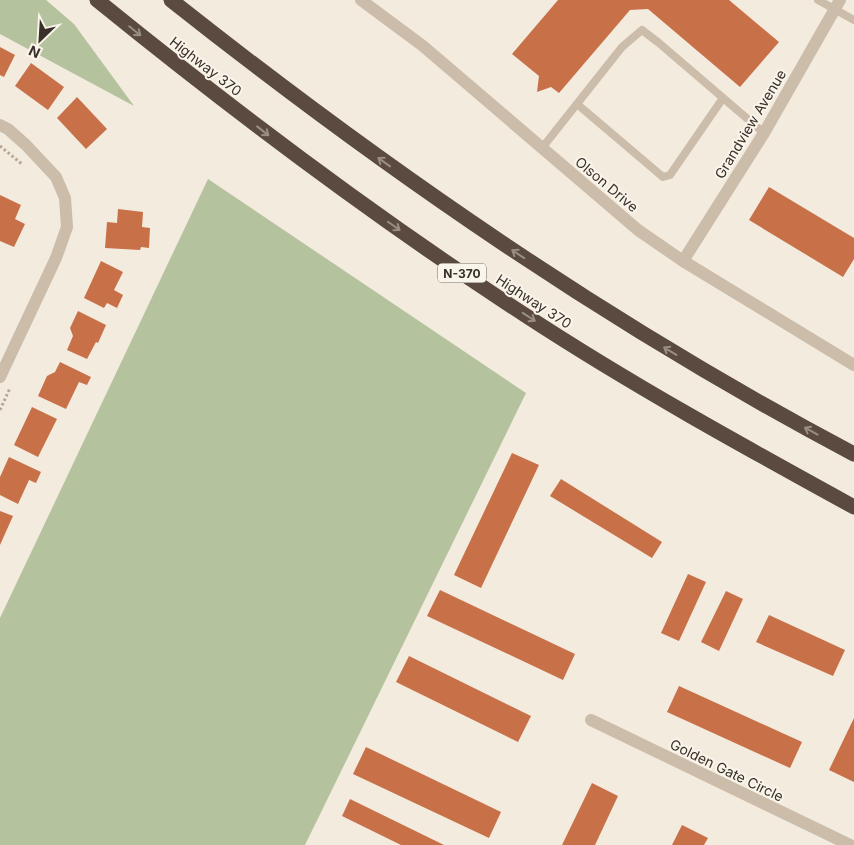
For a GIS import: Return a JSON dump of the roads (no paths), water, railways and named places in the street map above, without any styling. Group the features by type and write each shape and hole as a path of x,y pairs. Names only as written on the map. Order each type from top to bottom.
{"highway":[{"name":"Highway 370","path":"97,0 176,64 360,203 526,316 688,415 854,507"},
{"path":"171,0 328,121 423,190 526,260 687,361 854,454"}],"street":[{"name":"Olson Drive","path":"361,0 423,46 638,230 683,261 854,365"},
{"name":"Grandview Avenue","path":"683,261 764,133 838,5"},
{"path":"0,125 26,145 56,177 65,198 66,227 56,258 1,372"},
{"name":"Golden Gate Circle","path":"591,720 850,845"}],"lane":[{"path":"818,0 838,5 854,20"},
{"path":"542,148 622,47 642,30 764,133"},
{"path":"577,104 663,178 670,175 723,98"}]}
